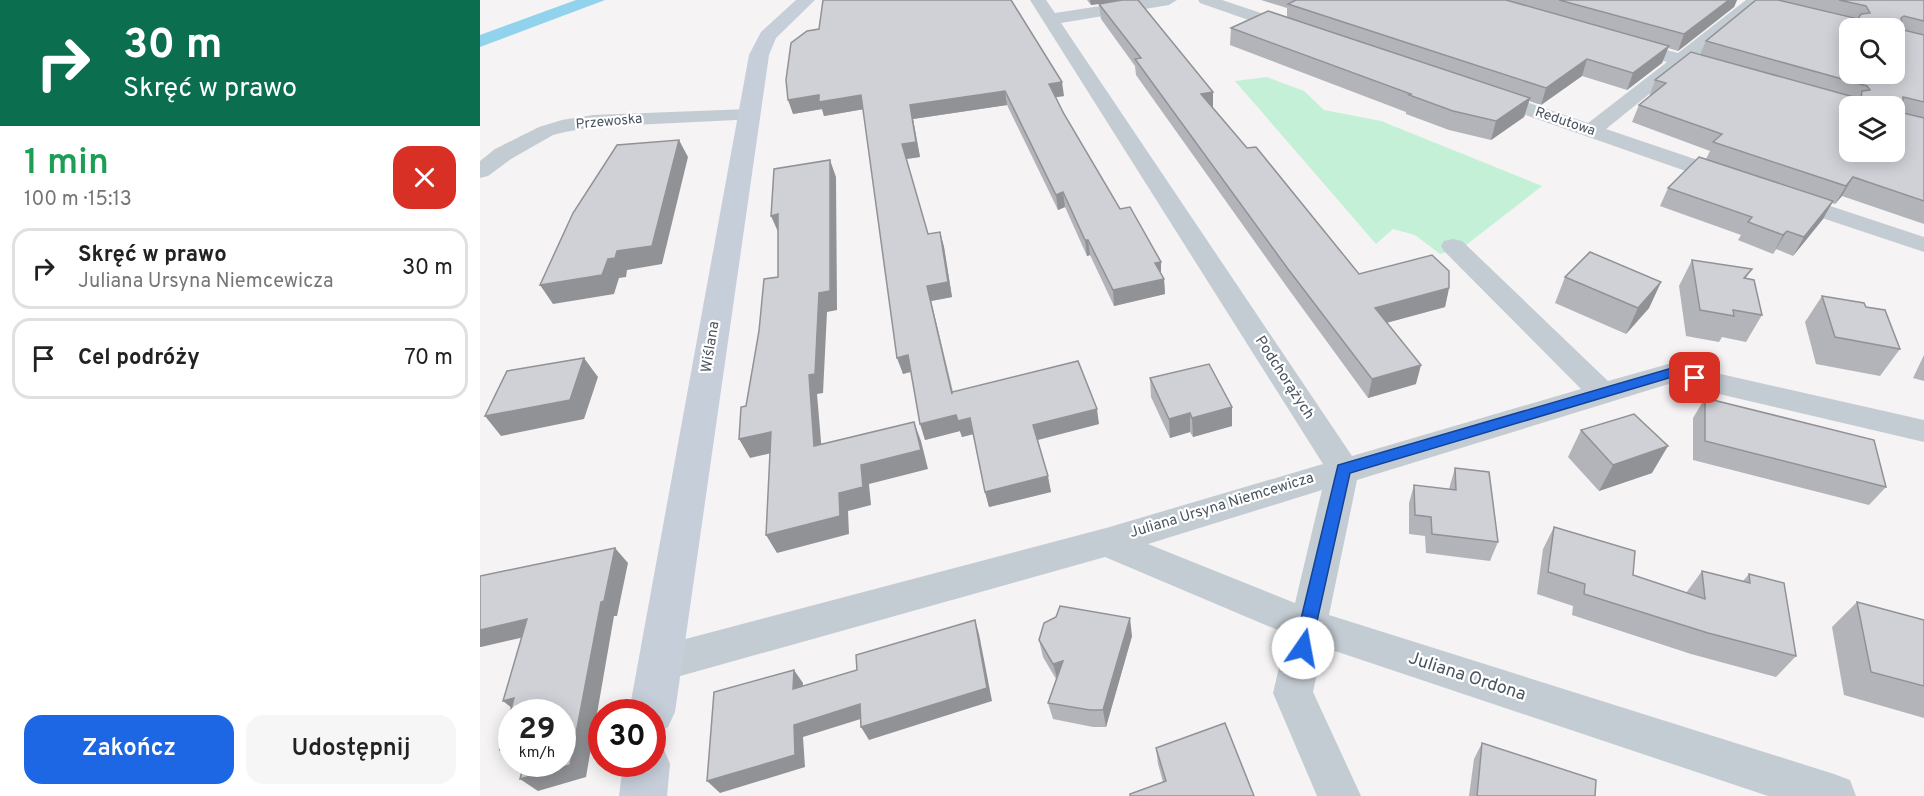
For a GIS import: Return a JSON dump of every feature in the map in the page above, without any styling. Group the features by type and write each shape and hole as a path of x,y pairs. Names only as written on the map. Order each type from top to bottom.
{"street":[{"name":"Wiślana","path":"654,699 762,44 778,25 806,0"},
{"path":"1045,9 1168,0"},
{"path":"1206,0 1308,35"},
{"path":"1591,131 1682,60 1748,1 1774,9"},
{"name":"Podchorążych","path":"1045,9 1343,469"},
{"path":"1605,38 1738,76"},
{"name":"Redutowa","path":"1466,88 1746,184"},
{"name":"Przewoska","path":"480,171 503,154 546,131 562,126 593,121 749,115"},
{"path":"1769,192 1924,245"},
{"path":"1453,246 1602,393"},
{"name":"Juliana Ursyna Niemcewicza","path":"659,664 1106,542 1343,469 1672,373 1924,431"},
{"path":"1339,796 1293,693 1343,469"},
{"name":"Juliana Ordona","path":"1106,542 1307,625 1834,796"},
{"path":"643,796 645,777"}],"green space":[{"path":"1267,77 1304,91 1324,110 1381,121 1542,186 1466,245 1440,254 1415,235 1393,229 1376,244 1235,81"}],"water":[{"path":"576,0 605,0 480,47 480,35"}],"building":[{"path":"823,0 1011,0 1062,82 1049,84 1064,114 1120,209 1130,207 1161,262 1155,263 1164,279 1113,290 1088,240 1085,240 1063,192 1056,195 1005,91 910,105 916,142 902,144 928,234 940,232 948,282 927,286 952,394 952,392 1078,361 1097,409 1033,425 1048,476 985,492 970,418 958,421 956,415 920,424 908,355 897,358 861,95 819,102 819,95 788,100 786,80 791,43 807,31 819,29"},
{"path":"1138,0 1213,92 1201,94 1247,148 1256,147 1359,274 1432,255 1449,271 1449,288 1375,308 1421,365 1372,379 1288,269 1135,59 1141,58 1099,4"},
{"path":"1296,0 1506,0 1669,46 1633,73 1587,59 1546,88 1288,4"},
{"path":"1559,0 1729,0 1684,34"},
{"path":"1756,0 1778,0 1854,18 1839,18 1839,78 1706,41"},
{"path":"1839,0 1924,0 1924,21 1904,16 1901,18 1859,18 1861,14 1870,13 1866,6"},
{"path":"1268,11 1530,98 1496,121 1453,111 1231,28"},
{"path":"1905,30 1924,35 1924,102 1905,96 1861,96 1862,91 1870,90 1867,86 1860,84 1905,84"},
{"path":"1691,52 1850,96 1839,96 1839,162 1905,162 1905,113 1924,118 1924,201 1853,177 1846,186 1713,142 1722,134 1639,105 1666,83 1655,80"},
{"path":"679,140 652,246 617,251 615,258 608,259 602,275 540,285 573,213 617,145"},
{"path":"1699,157 1833,201 1804,237 1787,231 1783,235 1748,222 1752,217 1668,188"},
{"path":"830,160 830,291 819,293 815,374 809,375 814,446 914,422 921,450 861,465 863,487 839,493 840,516 766,535 771,432 739,439 741,407 746,406 759,331 764,279 778,277 778,214 771,216 774,169"},
{"path":"1590,252 1661,282 1638,308 1565,277"},
{"path":"1692,260 1752,269 1744,278 1754,280 1762,315 1733,310 1734,316 1700,310"},
{"path":"1822,296 1864,303 1866,307 1885,310 1900,349 1835,337"},
{"path":"584,358 570,400 485,416 507,371"},
{"path":"1209,364 1232,407 1192,418 1190,413 1169,419 1150,378"},
{"path":"1705,398 1874,440 1886,487 1705,441"},
{"path":"1634,414 1668,446 1613,465 1581,430"},
{"path":"1455,468 1489,472 1498,542 1432,534 1431,517 1415,515 1414,485 1456,490"},
{"path":"1554,527 1635,551 1633,575 1705,599 1702,571 1750,583 1749,574 1784,583 1796,656 1708,633 1584,594 1585,584 1548,572"},
{"path":"615,548 604,601 601,602 576,733 576,699 504,699 527,619 480,630 480,576"},
{"path":"1857,602 1924,620 1924,686 1871,672"},
{"path":"1060,606 1130,618 1103,710 1048,703 1063,661 1053,664 1039,640 1044,623 1056,617"},
{"path":"975,620 987,688 861,727 860,704 794,725 795,755 707,781 714,692 794,670 793,689 857,670 856,655"},
{"path":"1225,723 1254,796 1130,796 1130,794 1166,781 1156,748"},
{"path":"1482,743 1596,780 1595,796 1477,796"}],"route":[{"path":"1303,648 1343,469 1672,373 1695,378"}]}
